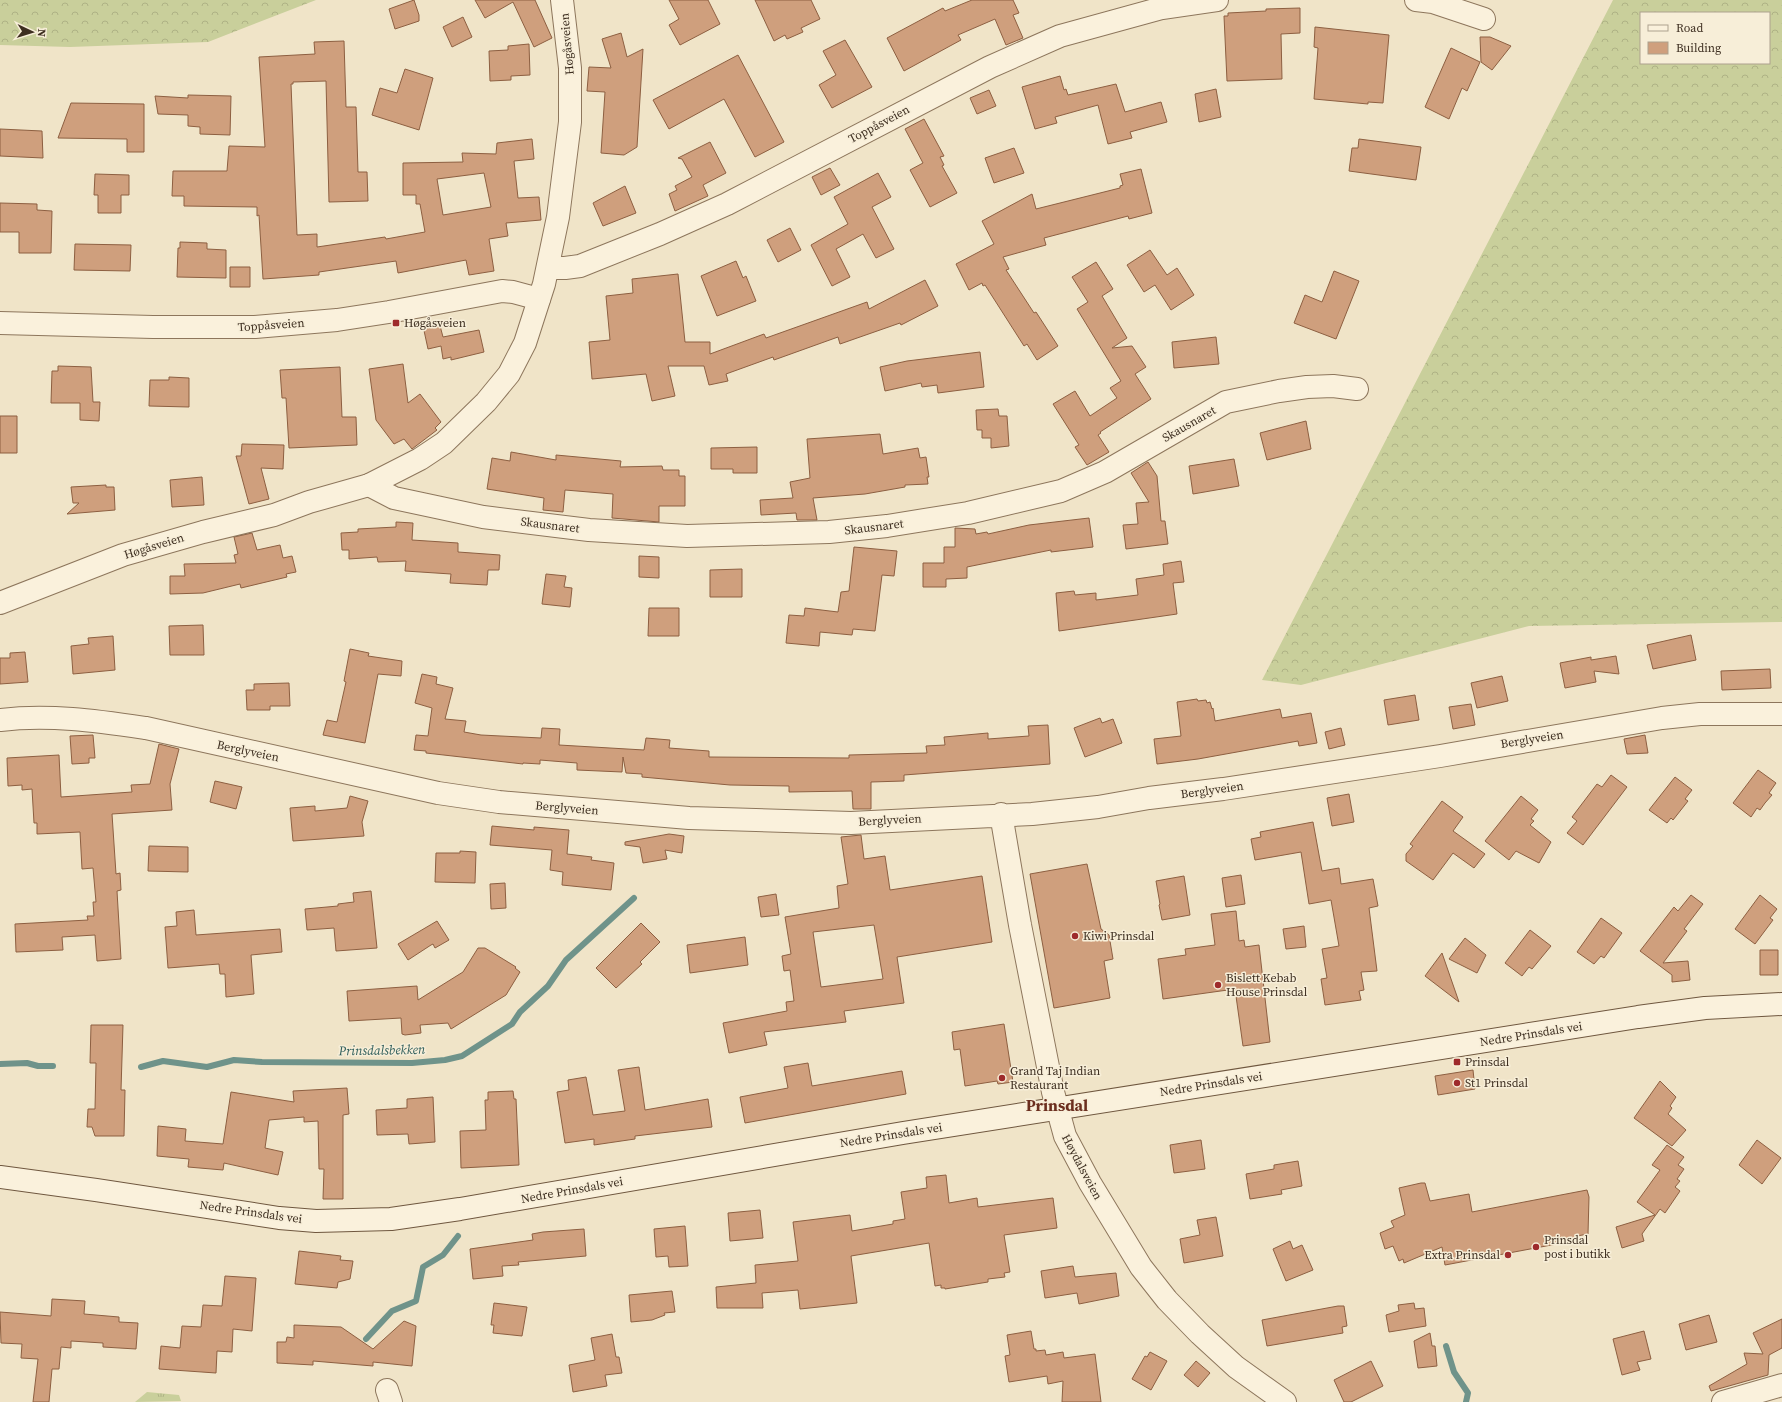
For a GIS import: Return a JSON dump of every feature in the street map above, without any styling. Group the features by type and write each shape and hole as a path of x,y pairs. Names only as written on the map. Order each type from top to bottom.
{"street":[{"name":"Høgåsveien","path":"0,603 124,555 202,532 274,515 309,502 369,485 413,462 444,443 486,402 517,361 525,342 548,268 558,217 570,122 570,68 562,0"},
{"name":"Toppåsveien","path":"548,268 580,266 660,234 727,204 990,67 1060,36 1162,8 1217,0"},
{"path":"1416,0 1433,2 1484,19"},
{"name":"Toppåsveien","path":"0,323 222,328 338,320 420,307 502,291 513,292 539,299"},
{"name":"Skausnaret","path":"369,485 394,498 482,517 589,530 687,536 829,532 887,526 968,513 1061,491 1105,472 1226,402 1307,387 1333,386 1357,389"},
{"name":"Berglyveien","path":"0,720 29,718 81,719 146,728 438,793 499,802 682,818 829,823 1001,814 1032,814 1098,807 1149,798 1223,789 1432,757 1662,718 1700,714 1782,714"},
{"name":"Høydalsveien","path":"1001,814 1020,925 1057,1108 1065,1136 1081,1168 1141,1267 1167,1300 1200,1334 1236,1367 1285,1402"},
{"name":"Nedre Prinsdals vei","path":"0,1177 279,1218 322,1221 373,1220 448,1211 1057,1108 1668,1012 1782,1004"},
{"path":"1723,1402 1782,1385"}],"green space":[{"path":"0,0 316,0 208,42 70,47 0,45"},
{"path":"1613,0 1782,0 1782,622 1529,626 1301,685 1262,680"},
{"path":"147,1392 179,1395 181,1401 135,1402"}],"building":[{"path":"414,0 419,15 419,21 395,29 389,9"},
{"path":"475,0 535,0 552,38 534,47 513,2 485,18"},
{"path":"669,0 708,0 720,24 680,45 669,25 679,19"},
{"path":"755,0 811,0 820,19 801,28 803,32 787,39 785,35 774,41"},
{"path":"972,0 1013,0 1019,13 1013,15 1023,38 1006,45 995,19 958,35 961,40 904,71 887,38 943,8 945,11"},
{"path":"1300,8 1300,33 1281,34 1282,79 1227,81 1224,16 1228,16 1228,13 1266,11 1266,9"},
{"path":"463,17 472,37 452,47 443,27"},
{"path":"1315,27 1389,35 1383,103 1368,102 1368,104 1314,99 1318,48 1314,47"},
{"path":"621,33 627,57 643,49 637,147 624,155 601,153 605,92 587,91 589,67 611,68 602,39"},
{"path":"1480,37 1490,37 1511,46 1492,70 1481,62"},
{"path":"845,40 872,87 832,108 819,85 836,75 823,51"},
{"path":"344,41 346,107 356,107 358,172 367,172 368,201 329,202 326,81 293,82 293,84 291,84 297,235 317,234 317,247 385,237 386,239 425,232 420,204 416,204 416,195 403,195 403,163 463,162 462,153 496,154 497,143 532,139 534,159 514,161 518,198 539,197 541,220 506,223 508,236 489,239 494,271 469,275 466,260 398,273 396,261 319,272 319,275 263,279 259,215 257,216 257,207 184,206 184,196 172,196 173,171 227,171 229,146 265,147 259,57 315,54 314,42","holes":["484,173 491,207 443,215 437,179"]},
{"path":"529,44 530,75 511,76 511,80 490,81 489,51 508,50 508,46"},
{"path":"1451,48 1480,62 1467,91 1462,88 1449,119 1425,107"},
{"path":"738,55 784,142 755,157 724,99 669,129 653,100"},
{"path":"405,69 433,78 419,130 372,115 380,88 397,93"},
{"path":"1060,76 1064,90 1066,89 1068,95 1116,84 1125,112 1161,102 1167,122 1130,132 1132,138 1108,144 1098,105 1055,117 1057,123 1035,129 1022,87"},
{"path":"1216,89 1221,117 1199,122 1195,94"},
{"path":"989,90 996,106 977,114 970,98"},
{"path":"188,95 231,96 230,135 200,134 200,127 188,126 188,115 158,114 155,96 188,98"},
{"path":"71,103 144,104 144,152 127,152 127,139 58,138"},
{"path":"924,119 944,156 940,157 944,165 942,166 957,193 930,207 910,170 923,163 905,129"},
{"path":"0,129 42,131 43,158 0,156"},
{"path":"1359,139 1421,147 1416,180 1349,171 1352,148 1358,148"},
{"path":"710,142 726,173 703,185 708,196 675,211 669,194 677,190 675,186 692,177 682,159 678,158"},
{"path":"1014,148 1024,173 994,183 985,158"},
{"path":"830,168 840,185 821,195 812,177"},
{"path":"1141,169 1152,213 1129,219 1128,216 1044,238 1046,245 1003,257 1009,269 1006,270 1058,346 1037,360 1027,344 1024,346 985,285 983,286 982,283 969,290 956,264 994,244 982,221 1032,194 1036,209 1120,188 1120,186 1123,185 1120,174"},
{"path":"878,173 891,197 872,207 894,249 876,258 863,234 836,249 850,277 832,286 811,245 848,224 834,197"},
{"path":"95,174 129,175 129,195 121,195 121,213 98,213 98,195 94,195"},
{"path":"625,186 636,213 603,226 593,203"},
{"path":"0,203 37,204 37,210 52,211 51,253 19,253 19,232 0,232"},
{"path":"790,228 801,250 778,262 767,240"},
{"path":"180,242 207,243 207,249 226,250 226,278 177,277 178,248 180,248"},
{"path":"75,244 131,245 130,271 74,270"},
{"path":"1150,250 1167,275 1177,268 1194,295 1171,310 1155,285 1144,292 1127,265"},
{"path":"736,261 743,278 746,276 756,301 717,316 701,276"},
{"path":"1096,262 1113,289 1102,296 1127,338 1112,348 1132,346 1146,367 1135,374 1151,399 1100,432 1101,433 1098,435 1109,452 1087,465 1075,447 1079,445 1053,404 1075,391 1090,416 1117,398 1110,388 1121,381 1077,309 1088,302 1072,277"},
{"path":"230,267 250,267 250,287 230,287"},
{"path":"1334,271 1359,281 1336,339 1294,323 1305,295 1322,302"},
{"path":"678,274 685,342 710,342 710,354 764,334 766,338 867,302 869,309 925,280 938,306 901,325 900,323 840,344 838,337 774,360 773,357 726,374 728,381 709,385 704,366 668,366 675,396 652,401 646,374 592,379 589,342 610,340 606,296 633,293 632,279"},
{"path":"439,322 443,337 479,330 484,352 451,360 451,357 443,359 441,346 428,349 423,326"},
{"path":"1216,337 1219,364 1174,368 1172,342"},
{"path":"980,352 984,387 938,393 937,385 922,387 921,383 885,391 880,367 907,361"},
{"path":"403,364 408,403 420,394 441,422 435,428 437,430 412,449 404,439 394,444 376,420 369,369"},
{"path":"58,366 91,367 93,402 100,402 99,421 80,420 80,403 51,403 52,371 58,371"},
{"path":"340,367 342,417 356,417 357,445 289,448 286,398 282,398 280,370"},
{"path":"169,377 189,378 189,407 149,406 150,380 169,380"},
{"path":"998,409 999,416 1007,416 1009,446 991,448 991,438 982,438 982,430 977,430 976,410"},
{"path":"0,416 17,416 17,453 0,453"},
{"path":"1306,421 1311,449 1267,460 1260,433"},
{"path":"880,434 883,454 918,448 920,458 926,457 929,477 927,477 928,484 905,485 905,487 865,494 813,498 817,520 797,520 796,513 761,515 760,500 793,498 790,482 810,478 807,439"},
{"path":"242,444 284,445 283,469 261,468 269,499 249,504 236,456 241,456"},
{"path":"757,447 757,473 733,473 733,469 711,469 711,448"},
{"path":"511,452 556,460 556,455 621,461 620,467 662,466 663,470 679,470 679,476 685,476 685,506 659,506 659,522 612,518 613,494 565,490 563,512 543,510 544,498 487,489 492,458 510,461"},
{"path":"1234,459 1239,486 1193,494 1189,466"},
{"path":"1148,462 1157,476 1161,521 1165,521 1168,544 1126,549 1123,525 1138,524 1136,503 1149,502 1131,473"},
{"path":"202,477 204,505 172,507 170,480"},
{"path":"106,485 106,487 114,487 115,510 67,514 79,503 73,503 71,487"},
{"path":"1089,518 1093,547 1051,552 1051,550 967,567 967,578 946,579 946,587 923,587 923,563 944,563 944,547 955,547 955,528 975,529 976,534 987,532 988,534 1029,525"},
{"path":"396,522 413,523 412,540 458,543 458,552 500,555 499,570 488,570 487,585 450,583 451,574 405,571 406,561 378,562 377,557 349,559 349,550 342,550 341,533 358,532 358,529 396,527"},
{"path":"252,533 257,550 280,545 283,558 292,556 296,572 286,574 287,577 241,588 240,584 203,593 170,594 170,576 185,576 184,564 236,563 234,555 238,554 234,537"},
{"path":"854,547 897,551 894,576 882,575 875,631 853,629 852,635 820,632 819,646 786,643 789,615 804,616 805,608 838,612 841,592 849,591"},
{"path":"639,556 659,557 659,578 639,577"},
{"path":"1181,561 1184,582 1173,583 1177,614 1059,631 1056,593 1074,591 1075,595 1096,593 1096,600 1138,595 1136,579 1164,575 1163,564"},
{"path":"742,569 742,597 710,597 710,570"},
{"path":"546,574 566,576 564,587 572,588 570,607 542,604"},
{"path":"649,608 679,608 679,636 648,636"},
{"path":"203,625 204,655 170,655 169,626"},
{"path":"1691,635 1696,660 1653,669 1647,645"},
{"path":"113,636 115,670 73,674 71,646 89,644 88,638"},
{"path":"350,649 369,653 368,656 402,661 401,676 378,674 365,743 323,735 327,720 337,722 346,682 344,681"},
{"path":"25,652 28,682 0,684 0,658 10,658 10,653"},
{"path":"1616,656 1619,674 1594,671 1596,682 1565,688 1560,663 1591,657 1591,660"},
{"path":"1770,669 1771,688 1722,690 1721,671"},
{"path":"422,674 437,677 436,684 453,688 445,719 466,721 464,732 481,735 541,738 542,728 560,729 559,745 644,750 646,738 670,740 669,748 709,751 709,757 849,758 849,755 927,753 926,746 945,745 944,737 988,733 988,739 1029,736 1028,726 1048,725 1050,764 904,775 904,781 871,782 871,809 853,809 852,791 789,792 789,786 730,785 642,777 642,774 626,773 623,757 622,772 577,770 577,763 540,760 540,764 523,764 426,753 426,751 414,750 416,735 428,736 432,708 415,703"},
{"path":"1502,676 1508,701 1477,708 1471,683"},
{"path":"289,683 290,706 270,706 270,710 247,710 246,690 254,690 254,684"},
{"path":"1415,695 1419,720 1388,725 1384,700"},
{"path":"1197,699 1198,701 1206,700 1207,703 1210,702 1212,709 1213,708 1215,721 1280,709 1282,718 1311,713 1317,743 1299,746 1298,741 1198,759 1157,764 1154,739 1181,736 1177,702"},
{"path":"1471,704 1475,725 1453,729 1449,707"},
{"path":"1100,718 1102,723 1113,719 1122,743 1085,757 1074,728"},
{"path":"1341,728 1345,745 1329,749 1325,732"},
{"path":"93,735 95,758 89,758 89,763 72,764 70,736"},
{"path":"1645,735 1648,753 1627,754 1624,739"},
{"path":"159,744 179,749 170,784 172,810 112,814 116,874 120,873 121,890 117,891 121,959 97,961 95,935 62,937 63,950 16,952 15,924 88,920 87,916 94,916 93,902 96,902 93,868 82,869 80,832 37,834 37,823 34,823 32,789 22,790 22,785 8,786 7,758 59,755 61,797 132,792 131,785 150,784"},
{"path":"1758,770 1776,783 1769,793 1772,795 1760,810 1757,808 1751,817 1733,803"},
{"path":"1611,775 1627,787 1583,845 1567,833 1577,821 1572,817 1597,784 1602,787"},
{"path":"1675,777 1692,790 1685,799 1688,801 1673,820 1671,818 1667,823 1649,810"},
{"path":"215,781 242,787 236,809 210,802"},
{"path":"1349,794 1354,822 1332,826 1327,798"},
{"path":"350,796 368,801 362,822 364,836 293,841 290,808 315,806 315,811 347,808"},
{"path":"1521,796 1538,810 1531,819 1534,821 1530,825 1551,842 1539,863 1516,851 1509,860 1485,841"},
{"path":"1442,801 1463,817 1453,831 1485,854 1474,868 1453,853 1433,880 1406,861 1406,854 1413,846 1410,844"},
{"path":"1313,822 1322,871 1339,868 1341,884 1373,879 1378,906 1369,908 1377,971 1361,972 1364,990 1359,991 1361,1000 1325,1005 1321,979 1327,978 1322,949 1339,946 1331,900 1309,904 1301,852 1255,860 1251,839 1261,837 1260,832"},
{"path":"492,826 534,830 534,827 569,830 567,854 592,857 591,860 614,863 611,890 562,885 563,872 550,870 552,850 490,845"},
{"path":"669,834 684,836 682,853 665,850 667,859 643,863 640,847 625,845 625,842"},
{"path":"861,835 864,859 885,856 890,890 982,876 992,942 897,957 904,1003 844,1011 846,1022 764,1032 767,1045 729,1053 723,1023 787,1011 786,1002 794,1001 790,970 784,971 782,956 791,954 785,917 839,908 837,886 848,884 841,837","holes":["874,925 883,979 821,987 813,932"]},
{"path":"149,846 188,847 188,872 148,871"},
{"path":"460,851 476,852 475,883 435,882 436,853 460,853"},
{"path":"1087,864 1101,929 1109,935 1113,959 1104,961 1110,998 1054,1008 1030,874"},
{"path":"1241,875 1245,904 1226,907 1222,878"},
{"path":"1184,876 1190,915 1162,920 1156,881"},
{"path":"505,883 506,908 491,909 490,884"},
{"path":"371,891 377,948 336,951 334,928 307,930 305,909 338,906 338,904 354,902 353,893"},
{"path":"776,894 779,915 761,917 758,897"},
{"path":"1691,895 1703,904 1684,929 1687,931 1663,963 1688,961 1690,980 1672,982 1672,975 1640,951 1674,907 1678,911"},
{"path":"1760,895 1777,909 1770,918 1773,920 1755,944 1735,929"},
{"path":"194,910 196,935 280,929 282,952 251,955 254,994 226,997 225,974 220,974 219,964 168,968 165,927 177,926 176,912"},
{"path":"1236,911 1239,941 1244,940 1245,947 1259,945 1270,1042 1243,1046 1235,989 1163,999 1158,959 1186,955 1185,949 1215,945 1211,914"},
{"path":"1601,918 1622,933 1604,958 1601,956 1594,964 1577,952"},
{"path":"437,921 449,940 435,948 433,944 408,960 398,944"},
{"path":"641,923 660,942 640,962 642,964 616,988 596,968"},
{"path":"1304,926 1306,947 1286,949 1283,929"},
{"path":"1530,930 1551,946 1532,969 1529,967 1522,976 1505,963"},
{"path":"745,937 748,965 690,973 687,945"},
{"path":"1465,938 1486,955 1477,973 1449,959"},
{"path":"478,948 485,948 516,967 515,968 520,972 506,995 451,1029 448,1023 420,1025 421,1033 405,1035 402,1034 401,1018 349,1021 347,991 417,986 418,1000 463,972"},
{"path":"1760,950 1778,950 1778,975 1760,975"},
{"path":"1442,953 1459,1002 1425,976"},
{"path":"1004,1024 1013,1082 998,1084 997,1081 965,1086 960,1049 954,1050 952,1032"},
{"path":"91,1025 123,1025 121,1090 125,1090 124,1136 95,1136 92,1127 87,1127 88,1109 95,1109 96,1063 90,1063"},
{"path":"808,1063 812,1086 902,1071 906,1094 745,1123 740,1097 788,1088 784,1067"},
{"path":"639,1067 645,1110 708,1099 712,1127 635,1136 635,1139 594,1145 594,1139 565,1143 557,1092 569,1090 568,1080 586,1077 593,1115 625,1111 618,1070"},
{"path":"1473,1070 1475,1089 1438,1095 1435,1076"},
{"path":"1660,1081 1676,1097 1670,1106 1672,1108 1668,1114 1686,1130 1672,1146 1634,1118"},
{"path":"347,1088 349,1114 343,1115 343,1199 323,1199 324,1169 319,1169 318,1121 304,1122 304,1117 269,1120 265,1148 283,1152 278,1175 224,1163 223,1170 188,1167 189,1159 157,1156 158,1126 186,1129 185,1141 223,1144 231,1092 294,1102 293,1091"},
{"path":"513,1091 514,1099 516,1099 519,1165 461,1168 460,1131 486,1130 485,1100 488,1100 488,1092"},
{"path":"433,1097 435,1142 409,1144 408,1134 377,1135 376,1110 407,1108 407,1099"},
{"path":"1201,1140 1205,1169 1174,1173 1170,1145"},
{"path":"1757,1140 1781,1158 1762,1184 1739,1165"},
{"path":"1667,1145 1684,1157 1678,1165 1684,1169 1677,1179 1680,1181 1675,1187 1680,1191 1665,1213 1660,1209 1642,1234 1644,1241 1622,1248 1616,1227 1655,1215 1637,1202 1660,1170 1652,1165"},
{"path":"1298,1161 1302,1186 1281,1190 1282,1194 1250,1199 1246,1174 1274,1169 1274,1165"},
{"path":"946,1175 949,1203 977,1198 978,1207 1053,1198 1057,1228 1004,1235 1010,1272 1004,1273 1005,1277 988,1279 988,1282 945,1289 941,1288 941,1285 935,1286 929,1243 851,1256 857,1303 800,1309 798,1290 762,1293 763,1308 717,1308 716,1287 756,1283 755,1265 798,1261 793,1222 850,1215 852,1231 893,1224 893,1221 905,1219 901,1192 927,1188 926,1177"},
{"path":"1425,1183 1430,1201 1469,1194 1472,1212 1587,1190 1589,1197 1588,1234 1577,1236 1578,1240 1445,1265 1442,1247 1404,1263 1403,1259 1399,1261 1393,1246 1385,1249 1380,1233 1394,1227 1391,1221 1405,1215 1399,1188"},
{"path":"760,1210 763,1238 730,1241 728,1213"},
{"path":"1216,1217 1223,1256 1184,1263 1180,1239 1200,1235 1197,1220"},
{"path":"685,1226 688,1266 669,1267 668,1256 656,1257 654,1229"},
{"path":"584,1229 586,1256 518,1262 519,1265 502,1266 503,1276 473,1279 470,1249 533,1240 532,1234 543,1232"},
{"path":"1290,1241 1293,1249 1302,1245 1313,1270 1286,1281 1273,1249"},
{"path":"299,1251 341,1256 340,1260 353,1261 350,1279 338,1282 337,1288 295,1284"},
{"path":"1073,1266 1075,1277 1116,1273 1119,1296 1079,1304 1077,1293 1045,1298 1041,1271"},
{"path":"225,1276 256,1278 252,1331 233,1329 232,1352 217,1351 216,1373 159,1369 161,1346 180,1348 182,1326 201,1327 203,1305 222,1306"},
{"path":"672,1291 675,1312 664,1313 665,1315 652,1320 631,1322 629,1295"},
{"path":"52,1299 85,1301 84,1314 119,1317 119,1322 138,1323 136,1349 103,1347 103,1343 71,1341 71,1348 61,1347 59,1369 52,1369 49,1402 33,1402 38,1359 21,1358 22,1344 1,1343 0,1312 51,1316"},
{"path":"494,1303 527,1307 522,1336 493,1333 494,1325 491,1325"},
{"path":"1414,1303 1415,1309 1424,1308 1426,1326 1389,1332 1386,1315 1399,1311 1398,1305"},
{"path":"1344,1306 1347,1326 1342,1327 1343,1333 1267,1346 1262,1320"},
{"path":"1709,1315 1717,1342 1686,1350 1679,1324"},
{"path":"1782,1319 1782,1348 1769,1355 1768,1375 1711,1391 1709,1386 1747,1364 1744,1353 1763,1354 1753,1333"},
{"path":"404,1321 416,1326 412,1366 373,1362 373,1366 313,1361 313,1365 277,1363 277,1342 286,1342 287,1337 294,1338 294,1325 341,1327 373,1349"},
{"path":"1031,1331 1034,1349 1036,1349 1036,1351 1045,1350 1046,1355 1063,1352 1064,1358 1095,1354 1101,1402 1062,1402 1063,1381 1048,1384 1047,1376 1009,1382 1005,1356 1010,1355 1007,1335"},
{"path":"1644,1331 1651,1359 1637,1362 1640,1370 1622,1375 1613,1339"},
{"path":"1430,1333 1432,1346 1435,1346 1437,1366 1418,1368 1414,1341"},
{"path":"612,1334 616,1357 619,1357 622,1373 605,1375 607,1386 573,1392 569,1365 595,1360 591,1338"},
{"path":"1150,1352 1167,1361 1151,1390 1132,1379 1145,1356 1147,1357"},
{"path":"1196,1361 1210,1373 1198,1387 1184,1375"},
{"path":"1371,1361 1383,1386 1351,1402 1344,1402 1334,1380"}],"waterway":[{"name":"Prinsdalsbekken","path":"141,1067 163,1061 207,1067 234,1060 262,1062 412,1063 445,1060 462,1056 512,1024 520,1012 548,986 566,960 634,898"},
{"name":"Prinsdalsbekken","path":"0,1064 27,1063 38,1066 53,1066"},
{"path":"366,1339 392,1311 416,1301 423,1267 443,1255 458,1236"},
{"path":"1446,1346 1454,1372 1468,1393 1466,1402"}],"place":[{"name":"Høgåsveien","path":"396,323"},
{"name":"Kiwi Prinsdal","path":"1075,936"},
{"name":"Bislett Kebab House Prinsdal","path":"1218,985"},
{"name":"Prinsdal","path":"1457,1062"},
{"name":"Grand Taj Indian Restaurant","path":"1002,1078"},
{"name":"St1 Prinsdal","path":"1457,1083"},
{"name":"Prinsdal post i butikk","path":"1536,1247"},
{"name":"Extra Prinsdal","path":"1508,1255"}],"district":[{"name":"Prinsdal","path":"1057,1105"}]}
